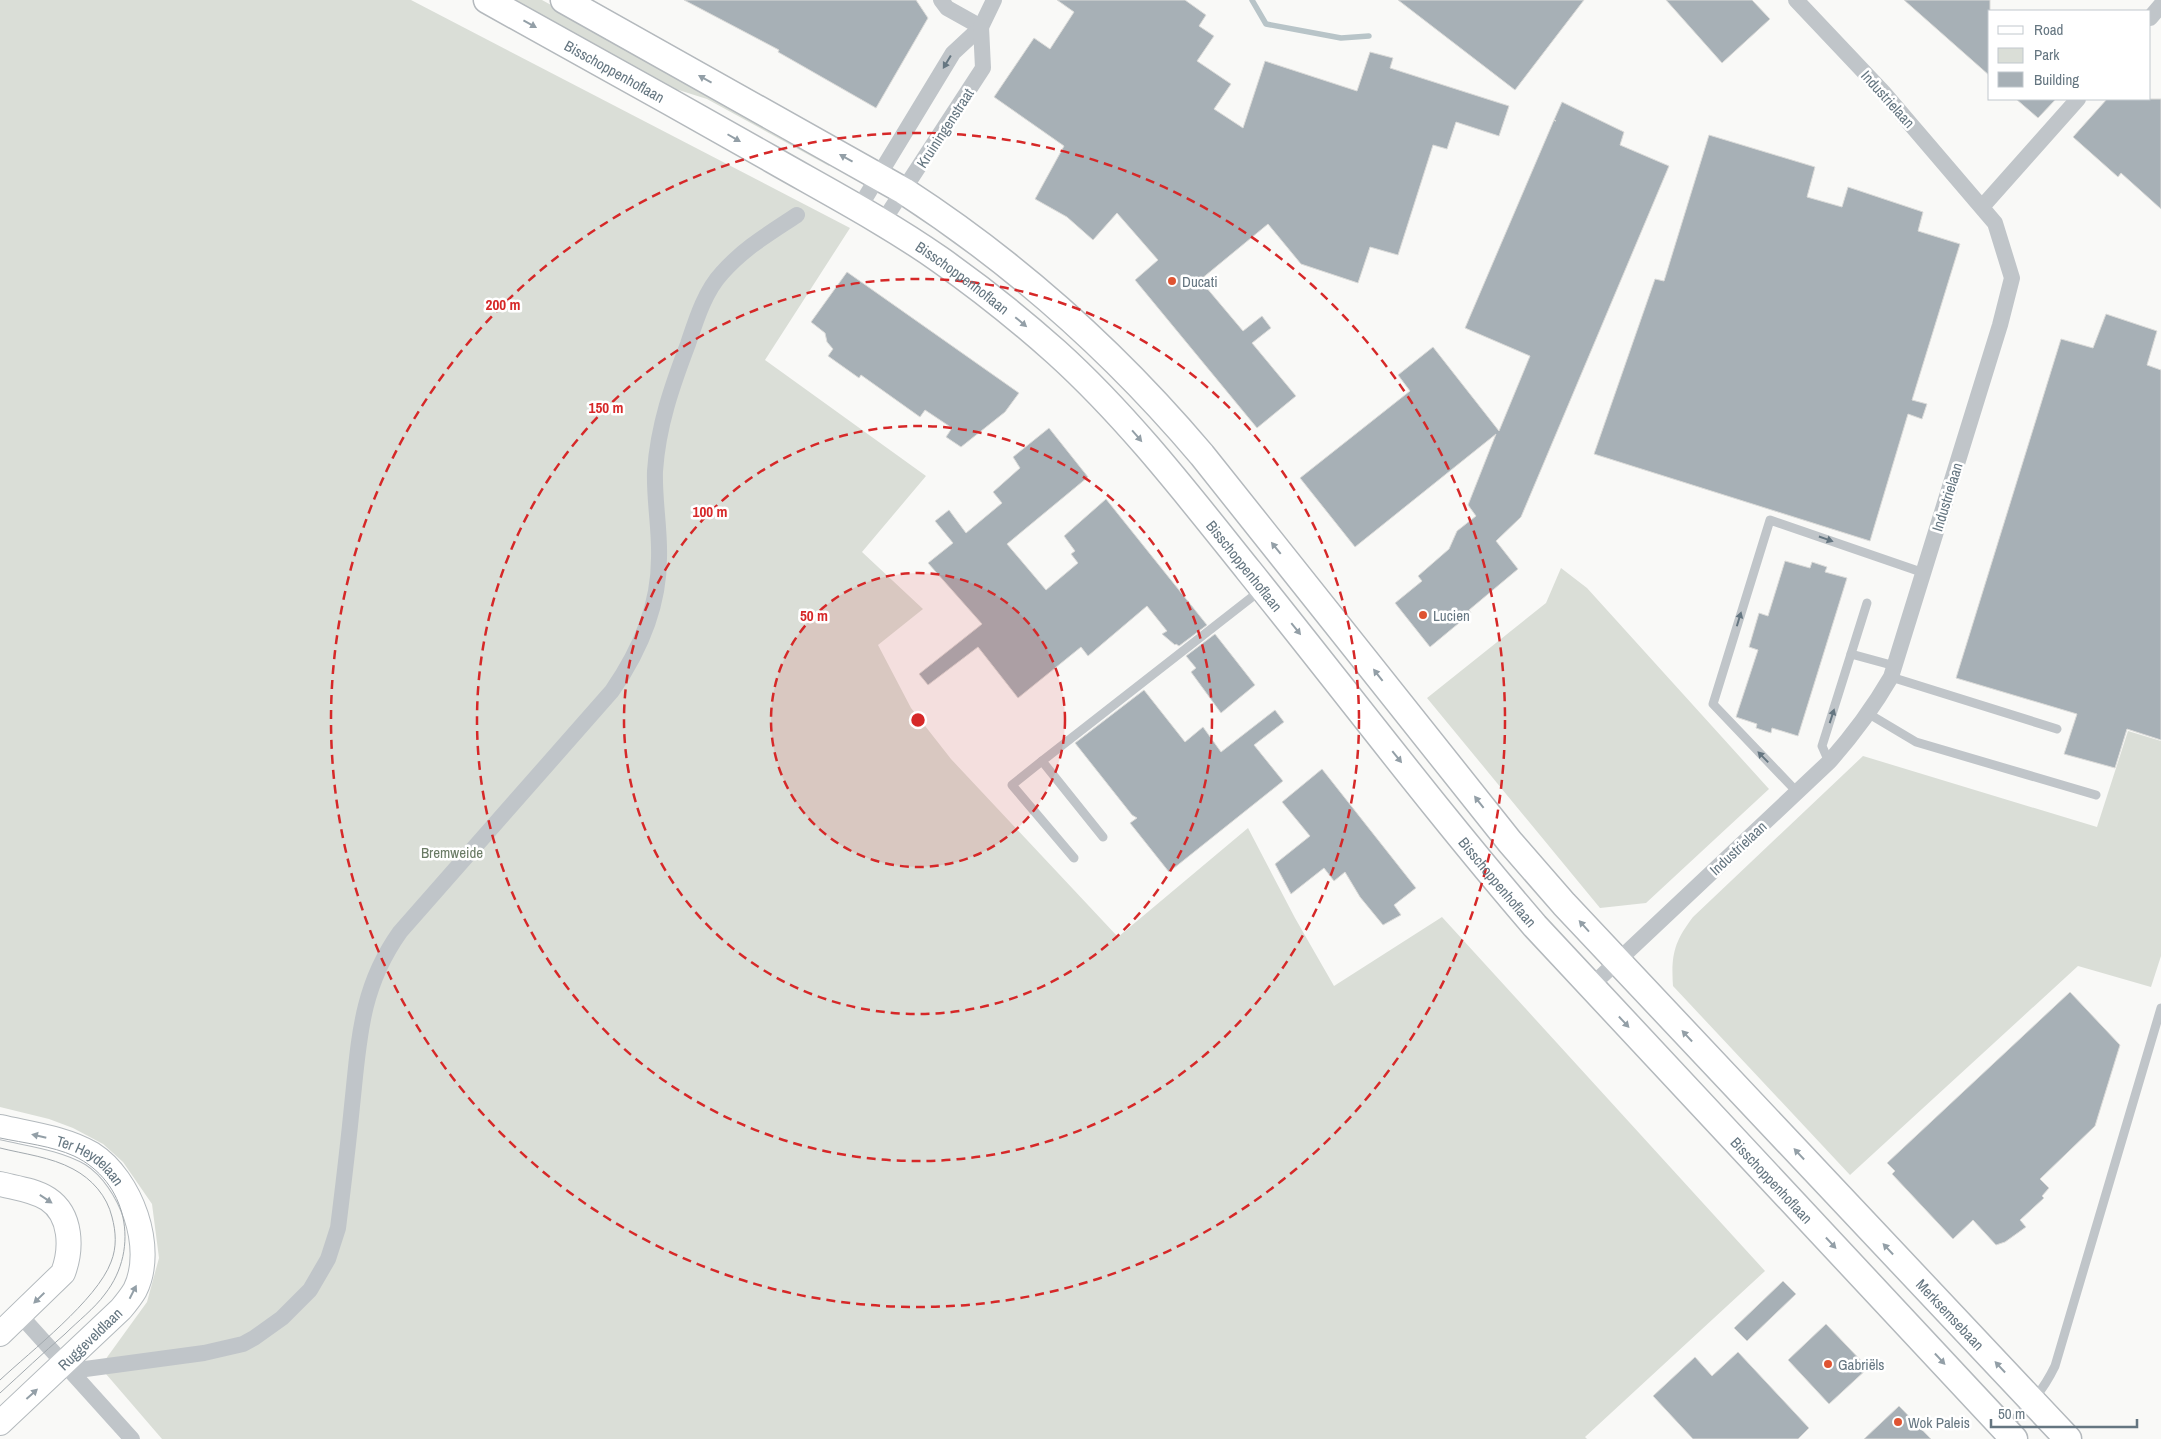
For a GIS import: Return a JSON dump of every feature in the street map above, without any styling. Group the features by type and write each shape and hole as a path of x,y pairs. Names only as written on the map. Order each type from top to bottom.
{"main road":[{"name":"Bisschoppenhoflaan","path":"487,0 882,222 963,276 1035,334 1078,373 1140,439 1263,588 1471,850 1535,926 2009,1434"},
{"path":"564,0 904,191 971,236 1038,288 1099,344 1153,398 1202,455 1510,842 1617,962"},
{"name":"Merksemsebaan","path":"1617,962 2068,1439"}],"street":[{"path":"941,0 947,8 981,27"},
{"name":"Kruiningenstraat","path":"859,208 880,177 953,53 981,27 994,0"},
{"name":"Industrielaan","path":"1590,987 1829,762 1869,714 1893,672 2000,325 2012,278 1996,223 1883,92 1796,0"},
{"path":"2151,17 2161,6"},
{"name":"Kruiningenstraat","path":"882,222 983,68 981,27"},
{"path":"1982,207 2077,100"},
{"path":"71,1367 204,1354 243,1344 282,1318 299,1302 319,1276 328,1259 338,1228 361,1020 374,977 391,944 400,932 612,691 633,656 650,614 658,580 659,558 655,472 659,435 664,409 693,329 720,274 740,254 797,215"},
{"name":"Ter Heydelaan","path":"0,1127 60,1141 77,1147 101,1161 116,1177 130,1198 137,1218 140,1236"},
{"path":"0,1184 38,1194 49,1200 64,1219 68,1235 69,1252 62,1273 57,1280 0,1334"},
{"name":"Ruggeveldlaan","path":"0,1423 71,1367 130,1299 139,1276 142,1250 140,1236"},
{"path":"20,1315 71,1367 132,1439"}],"lane":[{"path":"1797,792 1713,704 1770,520 1924,573"},
{"path":"1074,858 1012,785 1263,588"},
{"path":"1829,762 1822,746 1867,603"},
{"path":"1851,654 1893,672 2057,729"},
{"path":"1869,714 1916,742 2096,795"},
{"path":"1042,761 1103,836"},
{"path":"2009,1434 2046,1384 2055,1366 2161,1008"}],"green space":[{"name":"Bremweide","path":"0,0 411,0 850,228 765,360 926,476 862,552 923,609 878,645 911,708 951,759 1118,937 1248,828 1295,918 1334,986 1442,917 1765,1271 1585,1437 1587,1439 162,1439 100,1367 147,1302 159,1258 152,1204 123,1162 103,1144 73,1128 49,1119 0,1107"},
{"path":"509,0 542,0 832,160 829,166 707,99 669,87"},
{"path":"1561,568 1587,588 1769,789 1646,903 1600,908 1427,698 1546,603"},
{"path":"2128,731 2161,741 2161,956 2151,987 2078,966 1850,1175 1673,986 1673,957 1678,942 1687,926 1693,917 1863,756 2097,827"}],"building":[{"path":"684,0 916,0 928,18 876,108 778,52 779,50"},
{"path":"1057,0 1185,0 1206,15 1199,26 1214,36 1197,61 1231,84 1214,109 1243,128 1265,61 1357,91 1370,52 1393,58 1390,68 1509,106 1499,136 1456,122 1447,149 1433,145 1398,255 1370,247 1358,283 1301,264 1268,224 1200,280 1243,331 1262,316 1271,328 1252,343 1296,396 1257,428 1135,280 1158,260 1117,213 1093,240 1067,217 1035,199 1064,146 994,97 1034,38 1050,49 1074,12"},
{"path":"1398,0 1584,0 1515,90"},
{"path":"1666,0 1752,0 1770,19 1722,63"},
{"path":"1904,0 1990,0 1990,10 1988,10 1988,74"},
{"path":"2161,99 2161,209 2121,173 2118,177 2073,137 2106,100"},
{"path":"2017,100 2055,100 2038,118"},
{"path":"1562,102 1624,132 1620,145 1669,166 1521,517 1496,541 1518,569 1469,610 1471,613 1430,647 1395,603 1422,581 1418,576 1449,549 1457,531 1476,516 1468,505 1496,434 1355,547 1300,478 1410,391 1398,375 1433,347 1499,431 1530,356 1465,328"},
{"path":"1709,135 1815,167 1807,197 1842,207 1848,187 1923,212 1918,231 1960,244 1912,400 1927,404 1922,419 1908,414 1870,541 1594,454 1655,279 1664,281"},
{"path":"847,272 1019,393 1005,412 961,447 946,437 952,428 925,410 920,417 861,375 859,378 828,356 833,349 827,342 825,333 811,322"},
{"path":"2106,314 2157,331 2147,365 2161,370 2161,740 2127,729 2115,768 2064,754 2077,714 1956,678 2061,339 2093,348"},
{"path":"1049,428 1088,477 1007,544 1046,590 1078,563 1071,554 1075,551 1064,536 1106,499 1207,625 1179,646 1175,645 1162,634 1167,631 1147,606 1088,656 1081,647 1018,698 978,647 928,685 919,674 982,624 928,563 953,543 935,521 949,510 966,533 1002,503 993,492 1020,468 1013,457"},
{"path":"1785,561 1810,568 1812,562 1827,567 1825,572 1847,578 1798,736 1772,728 1771,733 1756,728 1757,724 1736,717 1758,650 1749,647 1759,613 1768,616"},
{"path":"1215,634 1255,685 1221,713 1191,672 1196,668 1186,656"},
{"path":"1144,690 1185,742 1203,727 1221,752 1275,710 1284,722 1254,745 1283,781 1169,872 1130,823 1137,818 1132,815 1075,743"},
{"path":"1322,769 1416,888 1394,905 1401,915 1383,925 1360,897 1345,872 1334,881 1324,868 1291,894 1275,864 1310,836 1282,802"},
{"path":"2070,992 2120,1045 2095,1126 2040,1179 2049,1188 2042,1196 2044,1198 2020,1220 2026,1227 2005,1242 1996,1245 1973,1220 1953,1239 1892,1174 1895,1171 1887,1163"},
{"path":"1783,1281 1796,1294 1747,1341 1734,1328"},
{"name":"Gabriëls","path":"1826,1324 1868,1368 1829,1404 1788,1360"},
{"path":"1738,1352 1809,1428 1798,1439 1693,1439 1653,1396 1695,1357 1712,1376"},
{"name":"Wok Paleis","path":"1899,1406 1931,1439 1864,1439"}],"waterway":[{"path":"1252,0 1266,24 1341,38 1369,36"}],"tram line":[{"path":"0,1138 57,1150 74,1156 92,1167 106,1182 117,1199 123,1217 125,1237 123,1257 116,1276 101,1299 0,1393"},
{"path":"0,1148 37,1156 65,1165 80,1173 102,1195 110,1209 115,1234 111,1262 92,1292 62,1324 0,1380"}],"place":[{"name":"Ducati","path":"1172,281"},
{"name":"Lucien","path":"1423,615"},
{"name":"Gabriëls","path":"1828,1364"},
{"name":"Wok Paleis","path":"1898,1422"}]}
